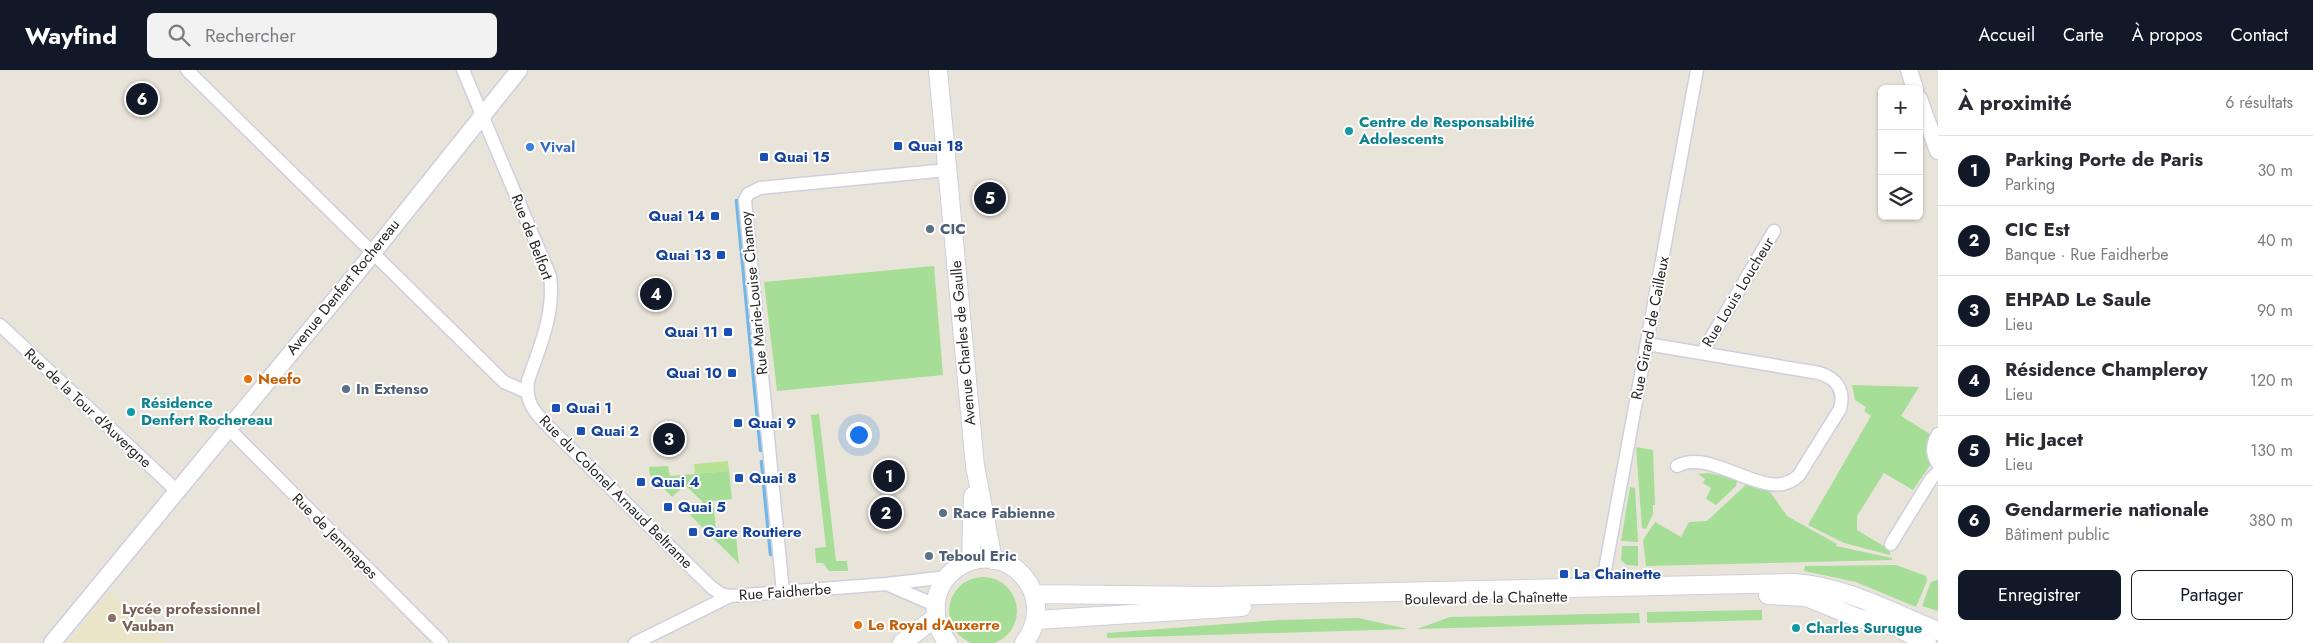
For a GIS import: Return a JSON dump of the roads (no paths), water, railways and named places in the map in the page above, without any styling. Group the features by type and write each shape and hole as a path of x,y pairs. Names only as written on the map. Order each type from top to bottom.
{"main road":[{"name":"Avenue Charles de Gaulle","path":"938,70 974,466 993,560"},
{"name":"Avenue Charles de Gaulle","path":"971,561 974,466"},
{"path":"948,643 941,633 936,611 939,590 947,577 961,566 971,561 993,560 1012,566 1020,572 1034,594 1036,620 1024,643"},
{"path":"1034,594 1212,596 1737,583 1814,584 1848,592 1938,631"},
{"name":"Boulevard de la Chaînette","path":"1036,620 1380,600 1788,595 1815,600 1858,618 1897,627 1926,643"},
{"path":"902,643 936,611"}],"street":[{"path":"187,70 504,382 527,392"},
{"name":"Rue de Belfort","path":"463,70 550,276 552,293 548,322 528,381 527,392"},
{"name":"Avenue Denfert Rochereau","path":"52,643 519,70"},
{"name":"Rue Girard de Cailleux","path":"1602,586 1697,70"},
{"path":"1909,70 1915,85"},
{"path":"1923,110 1938,152"},
{"name":"Rue Marie-Louise Chamoy","path":"783,592 745,200 748,194 760,188 947,170"},
{"name":"Rue Louis Loucheur","path":"1702,353 1774,231"},
{"name":"Rue de la Tour d'Auvergne","path":"0,325 177,491"},
{"name":"Rue Louis Loucheur","path":"1647,344 1828,375 1838,386 1842,401 1840,409 1799,475 1785,485 1778,486 1703,463 1683,463 1677,466"},
{"name":"Rue du Colonel Arnaud Beltrame","path":"527,392 528,402 550,428 713,589 730,596"},
{"name":"Rue de Jemmapes","path":"228,428 442,643"},
{"path":"1938,434 1933,448 1935,460 1938,464"},
{"path":"1891,544 1931,478 1938,472"},
{"name":"Rue Faidherbe","path":"635,643 730,596 887,584 947,577"},
{"name":"Rue Faidherbe","path":"887,584 936,611"}],"waterway":[{"path":"737,201 761,450"},
{"path":"762,462 771,554"}],"place":[{"name":"Gendarmerie nationale","path":"142,99"},
{"name":"Centre de Responsabilité Adolescents","path":"1349,131"},
{"name":"Quai 18","path":"898,146"},
{"name":"Vival","path":"530,147"},
{"name":"Quai 15","path":"764,157"},
{"name":"Hic Jacet","path":"990,198"},
{"name":"Quai 14","path":"715,216"},
{"name":"CIC","path":"930,229"},
{"name":"Quai 13","path":"721,255"},
{"name":"Résidence Champleroy","path":"656,294"},
{"name":"Quai 11","path":"728,332"},
{"name":"Quai 10","path":"732,373"},
{"name":"Neefo","path":"248,379"},
{"name":"In Extenso","path":"346,389"},
{"name":"Quai 1","path":"556,408"},
{"name":"Résidence Denfert Rochereau","path":"131,412"},
{"name":"Quai 9","path":"738,423"},
{"name":"Quai 2","path":"581,431"},
{"name":"EHPAD Le Saule","path":"669,439"},
{"name":"Parking Porte de Paris","path":"889,476"},
{"name":"Quai 8","path":"739,478"},
{"name":"Quai 4","path":"641,482"},
{"name":"Quai 5","path":"668,507"},
{"name":"CIC Est","path":"886,513"},
{"name":"Race Fabienne","path":"943,513"},
{"name":"Gare Routiere","path":"693,532"},
{"name":"Teboul Eric","path":"929,556"},
{"name":"La Chainette","path":"1564,574"},
{"name":"Lycée professionnel Vauban","path":"112,618"},
{"name":"Le Royal d'Auxerre","path":"858,625"},
{"name":"Charles Surugue","path":"1796,628"}]}
